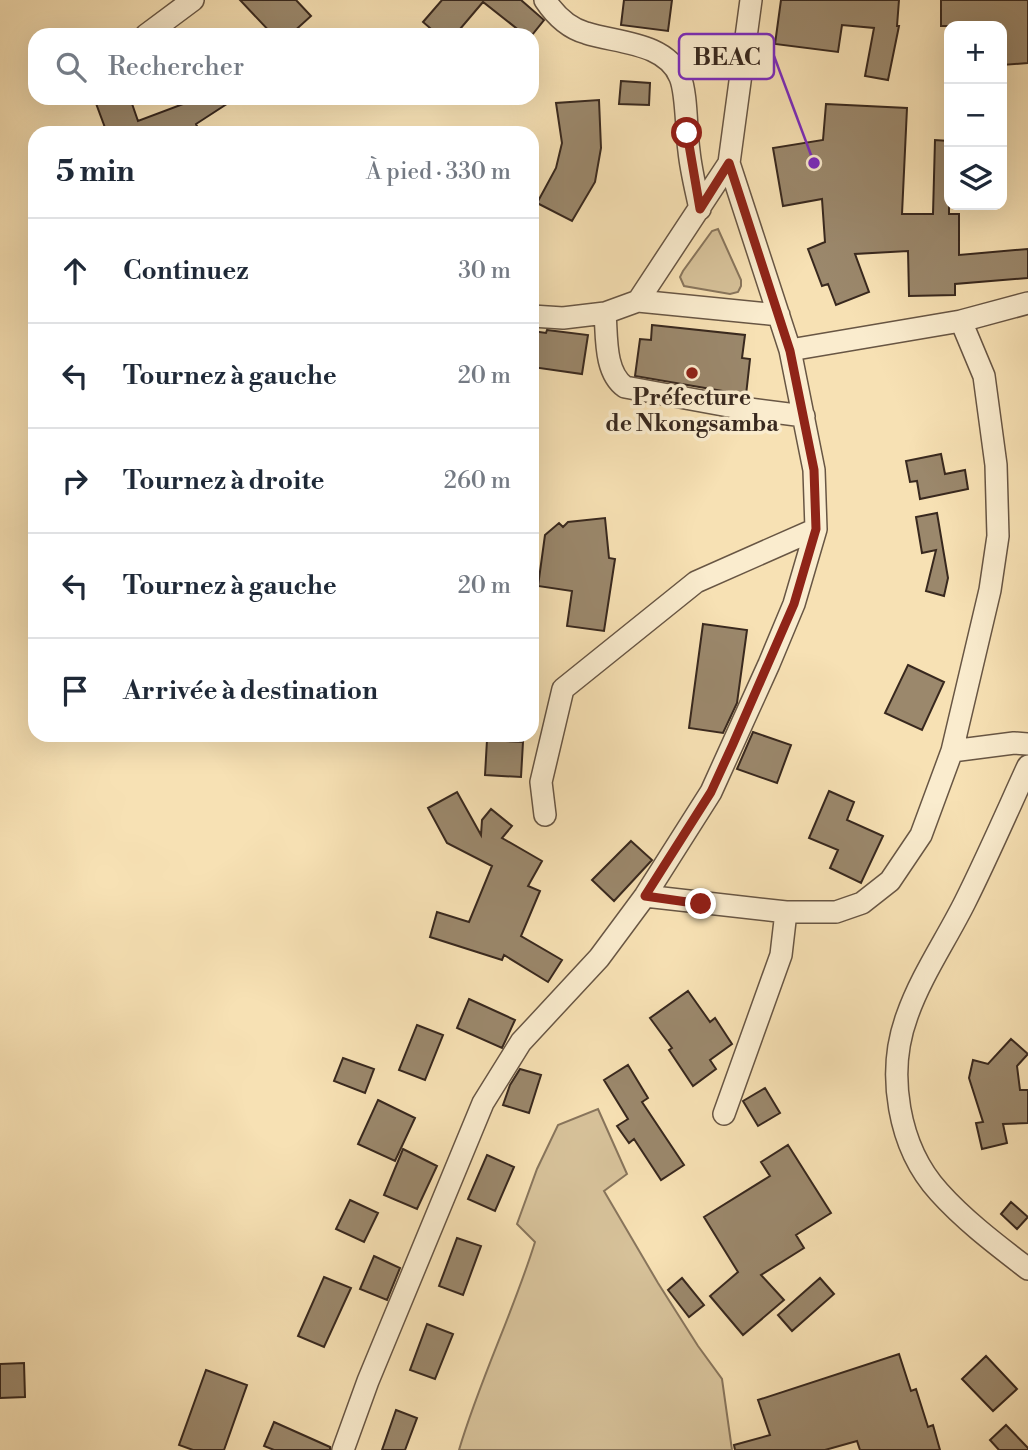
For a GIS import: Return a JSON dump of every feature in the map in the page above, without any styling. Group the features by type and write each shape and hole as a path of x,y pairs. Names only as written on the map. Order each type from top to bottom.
{"street":[{"path":"155,28 193,0"},
{"path":"545,0 565,23 585,33 618,40 656,53 673,64 681,78 689,153 700,209"},
{"path":"638,301 729,163 751,0"},
{"path":"343,1450 368,1381 483,1103 521,1042 599,958 645,896 711,792 794,604 816,529 814,470 790,351 729,163"},
{"path":"539,316 563,318 605,313 638,301 779,315"},
{"path":"790,351 961,321 1028,303"},
{"path":"605,313 610,361 617,381 625,387 734,407 804,416"},
{"path":"645,896 786,912 836,912 862,903 890,881 921,835 952,751 990,590 998,536 996,465 984,376 961,321"},
{"path":"545,815 541,782 563,689 696,582 816,529"},
{"path":"952,751 1014,743 1028,744"},
{"path":"1028,766 965,901 906,1016 899,1045 896,1086 905,1127 916,1157 937,1191 978,1230 1028,1269"},
{"path":"724,1114 781,955 786,912"}],"shaded area":[{"path":"718,229 741,280 738,292 730,294 684,286 680,277 683,271 712,231"},
{"path":"598,1109 627,1174 604,1191 658,1283 722,1379 732,1450 459,1450 535,1242 517,1224 537,1169 558,1125"}],"building":[{"path":"240,0 296,0 311,16 298,28 266,28"},
{"path":"442,0 521,0 544,20 538,28 516,28 483,2 461,28 430,28 423,22"},
{"path":"624,0 672,0 668,31 621,25"},
{"path":"781,0 899,0 899,26 888,80 865,76 874,28 842,25 838,52 775,44"},
{"path":"941,0 1028,0 1028,63 1007,65 1007,21 944,21 944,26 941,26"},
{"path":"621,81 650,83 649,105 619,104"},
{"path":"599,100 601,148 595,182 572,221 539,204 556,168 562,143 556,103"},
{"path":"826,104 907,108 902,214 933,214 935,140 944,141 944,210 949,210 949,214 959,214 959,255 1028,249 1028,278 955,284 955,295 909,296 908,251 855,254 869,292 836,305 828,284 822,286 808,249 825,242 822,199 783,206 773,148 823,140"},
{"path":"97,105 132,105 138,121 180,105 225,105 196,124 197,126 104,126"},
{"name":"Préfecture de Nkongsamba","path":"652,325 745,335 742,358 750,359 746,395 635,376 640,339 651,340"},
{"path":"547,330 588,335 582,374 539,368 539,332 546,333"},
{"path":"941,454 945,474 965,470 968,489 920,499 917,481 910,482 906,461"},
{"path":"937,513 948,578 944,596 926,591 936,550 922,553 916,517"},
{"path":"605,518 609,558 615,559 604,631 567,626 572,591 539,586 545,535 559,523 563,527 568,522"},
{"path":"703,624 747,630 737,703 723,733 689,728"},
{"path":"908,665 944,682 922,730 885,713"},
{"path":"753,732 791,745 777,783 737,769"},
{"path":"487,742 523,742 521,777 485,775"},
{"path":"829,791 854,802 847,820 883,836 861,883 830,868 838,850 809,838"},
{"path":"457,792 481,835 482,820 491,809 512,826 502,838 542,861 528,886 540,891 521,936 562,960 548,982 504,955 502,960 430,937 437,912 469,922 492,866 447,843 428,808"},
{"path":"631,841 652,860 614,901 592,880"},
{"path":"688,991 710,1022 715,1018 732,1044 710,1060 716,1069 693,1086 669,1050 672,1048 650,1018"},
{"path":"469,999 515,1020 502,1048 457,1028"},
{"path":"417,1025 443,1035 425,1080 399,1070"},
{"path":"1011,1039 1028,1054 1017,1066 1020,1090 1028,1090 1028,1123 1003,1124 1007,1143 982,1149 976,1123 983,1122 969,1078 973,1060 988,1064"},
{"path":"343,1058 374,1069 365,1093 334,1081"},
{"path":"628,1065 648,1098 642,1102 684,1165 661,1180 634,1139 629,1143 617,1126 628,1119 604,1080"},
{"path":"520,1069 541,1075 529,1113 503,1105 510,1085"},
{"path":"765,1088 780,1113 758,1126 743,1101"},
{"path":"378,1100 415,1118 395,1161 358,1144"},
{"path":"788,1145 831,1213 796,1235 804,1248 761,1275 784,1300 743,1335 710,1296 738,1272 704,1217 770,1176 761,1162"},
{"path":"403,1149 437,1166 417,1209 384,1195"},
{"path":"487,1155 514,1167 495,1211 468,1199"},
{"path":"350,1200 378,1213 364,1242 336,1229"},
{"path":"1011,1202 1028,1217 1017,1229 1001,1214"},
{"path":"457,1238 481,1246 463,1295 439,1286"},
{"path":"374,1256 400,1268 387,1300 360,1289"},
{"path":"324,1277 351,1288 324,1347 298,1336"},
{"path":"682,1278 704,1305 689,1317 668,1290"},
{"path":"820,1278 834,1294 792,1331 778,1315"},
{"path":"427,1324 453,1334 435,1379 410,1370"},
{"path":"899,1354 911,1391 916,1389 928,1427 933,1425 940,1450 860,1450 857,1441 825,1450 735,1450 734,1445 770,1435 758,1400"},
{"path":"986,1356 1017,1389 993,1411 962,1379"},
{"path":"24,1363 25,1397 0,1398 0,1364"},
{"path":"206,1370 247,1385 224,1450 193,1450 179,1445"},
{"path":"396,1410 417,1418 405,1450 382,1450"},
{"path":"274,1422 330,1447 330,1450 274,1450 264,1446"},
{"path":"1006,1425 1028,1450 999,1450 990,1440"}],"place":[{"name":"BEAC","path":"814,163"},
{"name":"Préfecture de Nkongsamba","path":"692,373"}],"route":[{"path":"687,133 700,209 729,163 754,239 790,351 814,470 816,529 794,604 711,792 645,896 701,904"}]}
